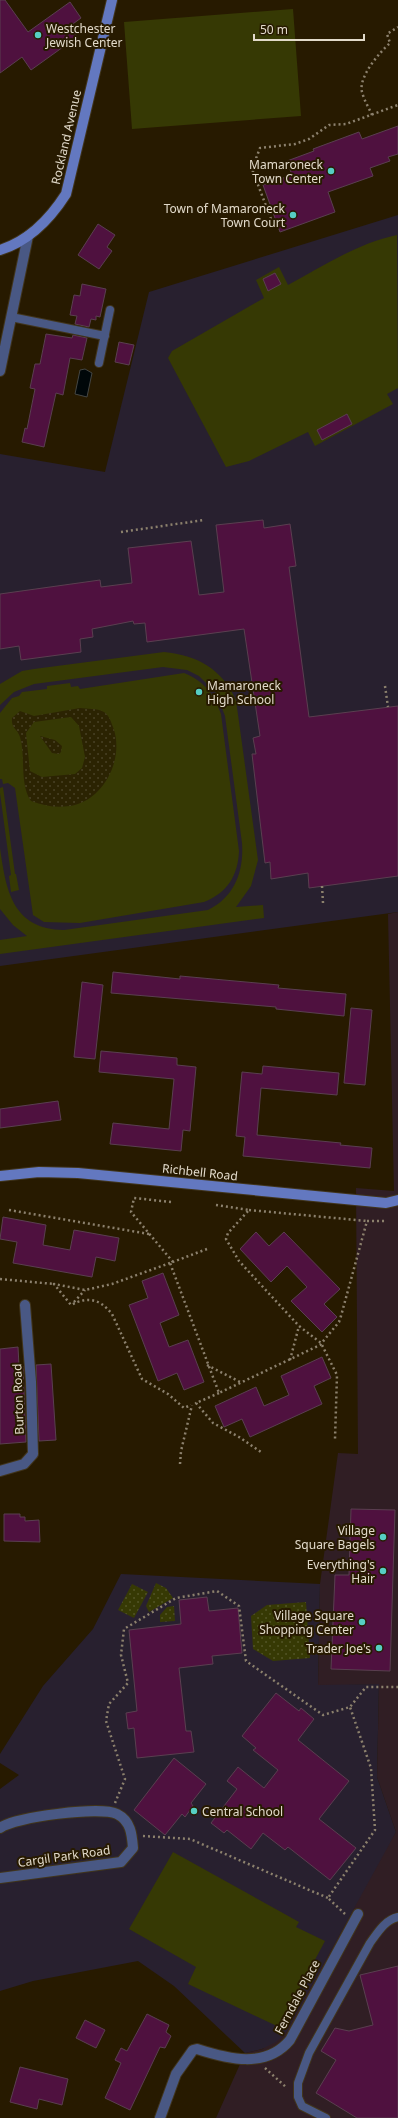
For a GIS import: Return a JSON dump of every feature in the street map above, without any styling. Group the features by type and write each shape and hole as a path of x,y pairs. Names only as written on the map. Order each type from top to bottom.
{"street":[{"name":"Rockland Avenue","path":"0,250 13,246 28,236 56,210 66,194 112,0"},
{"path":"0,371 28,236"},
{"name":"Richbell Road","path":"0,1176 39,1172 78,1173 386,1203 398,1200"},
{"name":"Burton Road","path":"0,1471 24,1464 33,1454 31,1382 25,1306"},
{"path":"0,1828 20,1819 38,1816 105,1811 118,1814 128,1823 132,1835"},
{"name":"Cargil Park Road","path":"0,1878 121,1862 133,1848 132,1835"},
{"name":"Ferndale Place","path":"160,2118 176,2074 193,2050 197,2049 232,2059 254,2059 281,2051 290,2040 355,1918"}],"lane":[{"path":"99,363 110,310"},
{"path":"11,317 105,336"},
{"path":"326,2118 302,2106 298,2097 298,2083 309,2053 360,1962 382,1926 393,1918 398,1917"}],"path":[{"path":"372,115 362,91 365,76 377,55 390,43 387,34 398,27"},
{"path":"271,219 252,169 260,148 295,144 309,139 329,125 346,124 398,105"},
{"path":"120,532 204,520"},
{"path":"385,686 388,707"},
{"path":"322,886 323,903"},
{"path":"171,1202 134,1198 131,1212 172,1263 207,1365 219,1394"},
{"path":"216,1205 249,1210 367,1221 386,1221"},
{"path":"9,1210 149,1234"},
{"path":"249,1210 228,1233 226,1239 239,1261 299,1326 321,1343 337,1375 335,1439"},
{"path":"71,1305 84,1299 93,1299 105,1305 112,1314 142,1379 168,1394 184,1408 219,1394 290,1360 321,1343 341,1316 367,1221"},
{"path":"0,1279 54,1284 86,1290 112,1284 207,1249"},
{"path":"54,1284 71,1305"},
{"path":"71,1305 86,1290"},
{"path":"290,1360 299,1326"},
{"path":"207,1365 242,1383"},
{"path":"196,1403 213,1423 239,1437 261,1452"},
{"path":"180,1464 181,1451 190,1418 191,1405"},
{"path":"111,1812 124,1779 106,1721 109,1704 128,1683 121,1654 124,1629 176,1598 217,1591 239,1606 246,1661 323,1714 350,1707 366,1687 398,1687"},
{"path":"328,1898 375,1830 371,1768 350,1707"},
{"path":"132,1835 190,1840 328,1898 355,1918"},
{"path":"254,2059 298,2097"}],"shaded area":[{"path":"293,9 301,116 132,129 124,22"},
{"name":"Mamaroneck High School","path":"398,215 398,912 0,966 0,454 105,472 149,292"},
{"path":"397,235 398,388 387,394 393,404 315,446 308,432 249,461 226,467 168,358 172,351 264,298 256,280 279,267 288,285 355,249"},
{"path":"85,369 92,373 87,397 75,394 80,370"},
{"path":"164,652 187,656 198,660 216,672 230,689 236,700 258,860 251,886 236,907 263,905 264,918 0,954 0,940 27,936 13,925 0,909 0,848 5,878 9,892 15,904 22,915 33,923 47,928 64,930 208,910 225,898 236,882 241,863 242,843 225,716 216,693 199,676 187,670 163,667 34,684 14,692 0,705 0,684 22,671"},
{"path":"184,673 203,684 215,700 221,714 239,851 234,876 219,894 204,902 80,923 44,922 33,915 15,788 8,783 3,784 2,779 0,779 0,713 12,698 19,696 22,692 47,689 47,686 70,683 71,687 78,686 80,689"},
{"path":"3,787 15,874 19,890 11,892 9,876 11,875 0,793 0,788"},
{"path":"398,912 398,2118 216,2118 245,2053 263,2049 396,1832 377,1777 379,1684 318,1686 320,1584 338,1453 358,1454 356,1188 394,1191 388,914"},
{"name":"Central School","path":"121,1574 320,1584 318,1685 379,1684 377,1777 396,1832 285,2034 276,2042 262,2049 245,2053 174,1986 138,1961 33,1981 0,1991 0,1789 19,1775 0,1763 0,1754 43,1686 93,1629"},
{"path":"156,1583 166,1588 173,1598 149,1612 146,1606"},
{"path":"132,1584 148,1592 134,1618 118,1610"},
{"path":"306,1602 310,1658 273,1661 253,1649 251,1616 267,1605"},
{"path":"174,1606 175,1621 160,1622 160,1615 167,1607"},
{"path":"173,1852 299,1922 296,1927 325,1941 279,2027 188,1984 196,1967 129,1929"}],"sand":[{"path":"80,708 104,712 110,719 116,739 114,764 102,787 93,796 82,802 65,807 50,806 31,801 25,786 22,745 20,737 13,726 12,718 20,711 34,716","holes":["71,717 79,726 85,757 82,768 75,774 42,777 30,771 26,733 34,722"]},
{"path":"40,736 55,740 62,746 61,752 59,754 52,753"}],"building":[{"name":"Westchester Jewish Center","path":"0,0 5,0 28,32 70,2 81,18 70,26 77,37 31,70 22,57 0,73"},
{"name":"Mamaroneck Town Center","path":"398,126 398,154 388,157 390,161 370,168 373,176 328,192 335,212 280,232 263,185 292,175 287,161 314,151 313,149 359,132 362,139"},
{"path":"98,224 115,235 107,247 112,251 99,269 78,255"},
{"path":"275,273 281,284 268,291 263,279"},
{"path":"82,284 106,289 100,317 96,316 96,320 91,319 89,327 75,324 77,316 70,315 74,295 80,296"},
{"path":"46,334 72,338 73,335 87,338 82,360 70,358 63,395 56,393 44,447 22,442 25,428 27,429 35,389 30,388 35,364 40,364"},
{"path":"119,342 134,345 129,365 115,362"},
{"path":"347,414 352,424 322,440 317,430"},
{"path":"263,520 264,528 290,524 296,566 289,567 309,717 398,706 398,876 309,888 308,873 271,879 270,862 265,863 252,754 256,754 253,738 260,736 244,629 147,642 145,623 134,624 133,621 92,629 93,637 80,639 81,652 21,660 19,646 0,649 0,594 100,580 101,587 132,583 128,548 191,541 199,595 224,592 216,525"},
{"path":"113,972 180,979 180,976 279,985 278,988 346,994 344,1016 276,1009 276,1007 111,993"},
{"path":"82,982 103,985 95,1059 74,1057"},
{"path":"351,1008 372,1010 365,1085 344,1083"},
{"path":"101,1051 177,1058 177,1065 196,1067 190,1131 183,1130 181,1151 110,1144 113,1123 169,1129 174,1079 99,1072"},
{"path":"263,1066 339,1073 337,1095 261,1088 257,1135 341,1143 340,1145 372,1148 370,1168 243,1156 245,1137 236,1136 242,1072 262,1074"},
{"path":"58,1101 61,1120 0,1128 0,1109"},
{"path":"3,1217 46,1225 43,1245 70,1250 74,1230 119,1238 115,1261 96,1257 92,1277 13,1263 17,1242 0,1239"},
{"path":"256,1232 269,1246 284,1232 340,1289 324,1304 337,1317 322,1332 291,1301 307,1287 287,1266 271,1282 240,1249"},
{"path":"163,1273 179,1315 160,1323 169,1347 188,1340 204,1382 184,1390 177,1373 158,1381 129,1305 148,1298 142,1281"},
{"path":"18,1347 19,1366 23,1366 26,1442 0,1444 0,1349"},
{"path":"322,1357 331,1378 314,1386 322,1404 250,1437 242,1419 224,1427 215,1406 256,1387 264,1406 289,1395 281,1376"},
{"path":"51,1364 56,1440 39,1441 36,1365"},
{"name":"Village Square Shopping Center","path":"351,1509 395,1510 390,1671 331,1669 335,1575 349,1575"},
{"path":"4,1514 20,1514 20,1517 25,1517 25,1521 39,1520 40,1542 4,1541"},
{"path":"207,1597 209,1611 238,1608 242,1653 212,1656 213,1664 179,1668 186,1731 191,1731 194,1752 137,1758 134,1728 128,1729 126,1713 137,1711 129,1630 181,1624 179,1600"},
{"path":"276,1693 299,1711 301,1708 314,1719 298,1740 349,1781 319,1819 356,1848 330,1880 288,1847 285,1850 263,1833 251,1849 227,1830 224,1833 211,1823 237,1789 227,1781 238,1767 264,1788 278,1770 253,1750 256,1748 242,1736"},
{"path":"174,1758 206,1784 191,1803 193,1806 185,1817 182,1814 165,1835 134,1810"},
{"path":"398,1966 398,2118 357,2118 316,2093 336,2060 321,2051 335,2028 349,2031 373,2025 360,1975"},
{"path":"147,2014 169,2025 166,2032 171,2036 165,2048 160,2047 130,2110 105,2098 121,2063 115,2060 121,2048 127,2051"},
{"path":"85,2020 105,2030 96,2048 76,2038"},
{"path":"20,2067 68,2079 62,2105 39,2099 37,2109 10,2102"}],"place":[{"name":"Westchester Jewish Center","path":"38,35"},
{"name":"Mamaroneck Town Center","path":"331,171"},
{"name":"Town of Mamaroneck Town Court","path":"293,215"},
{"name":"Mamaroneck High School","path":"199,692"},
{"name":"Village Square Bagels","path":"383,1537"},
{"name":"Everything's Hair","path":"383,1571"},
{"name":"Village Square Shopping Center","path":"362,1622"},
{"name":"Trader Joe's","path":"379,1648"},
{"name":"Central School","path":"194,1811"}]}
